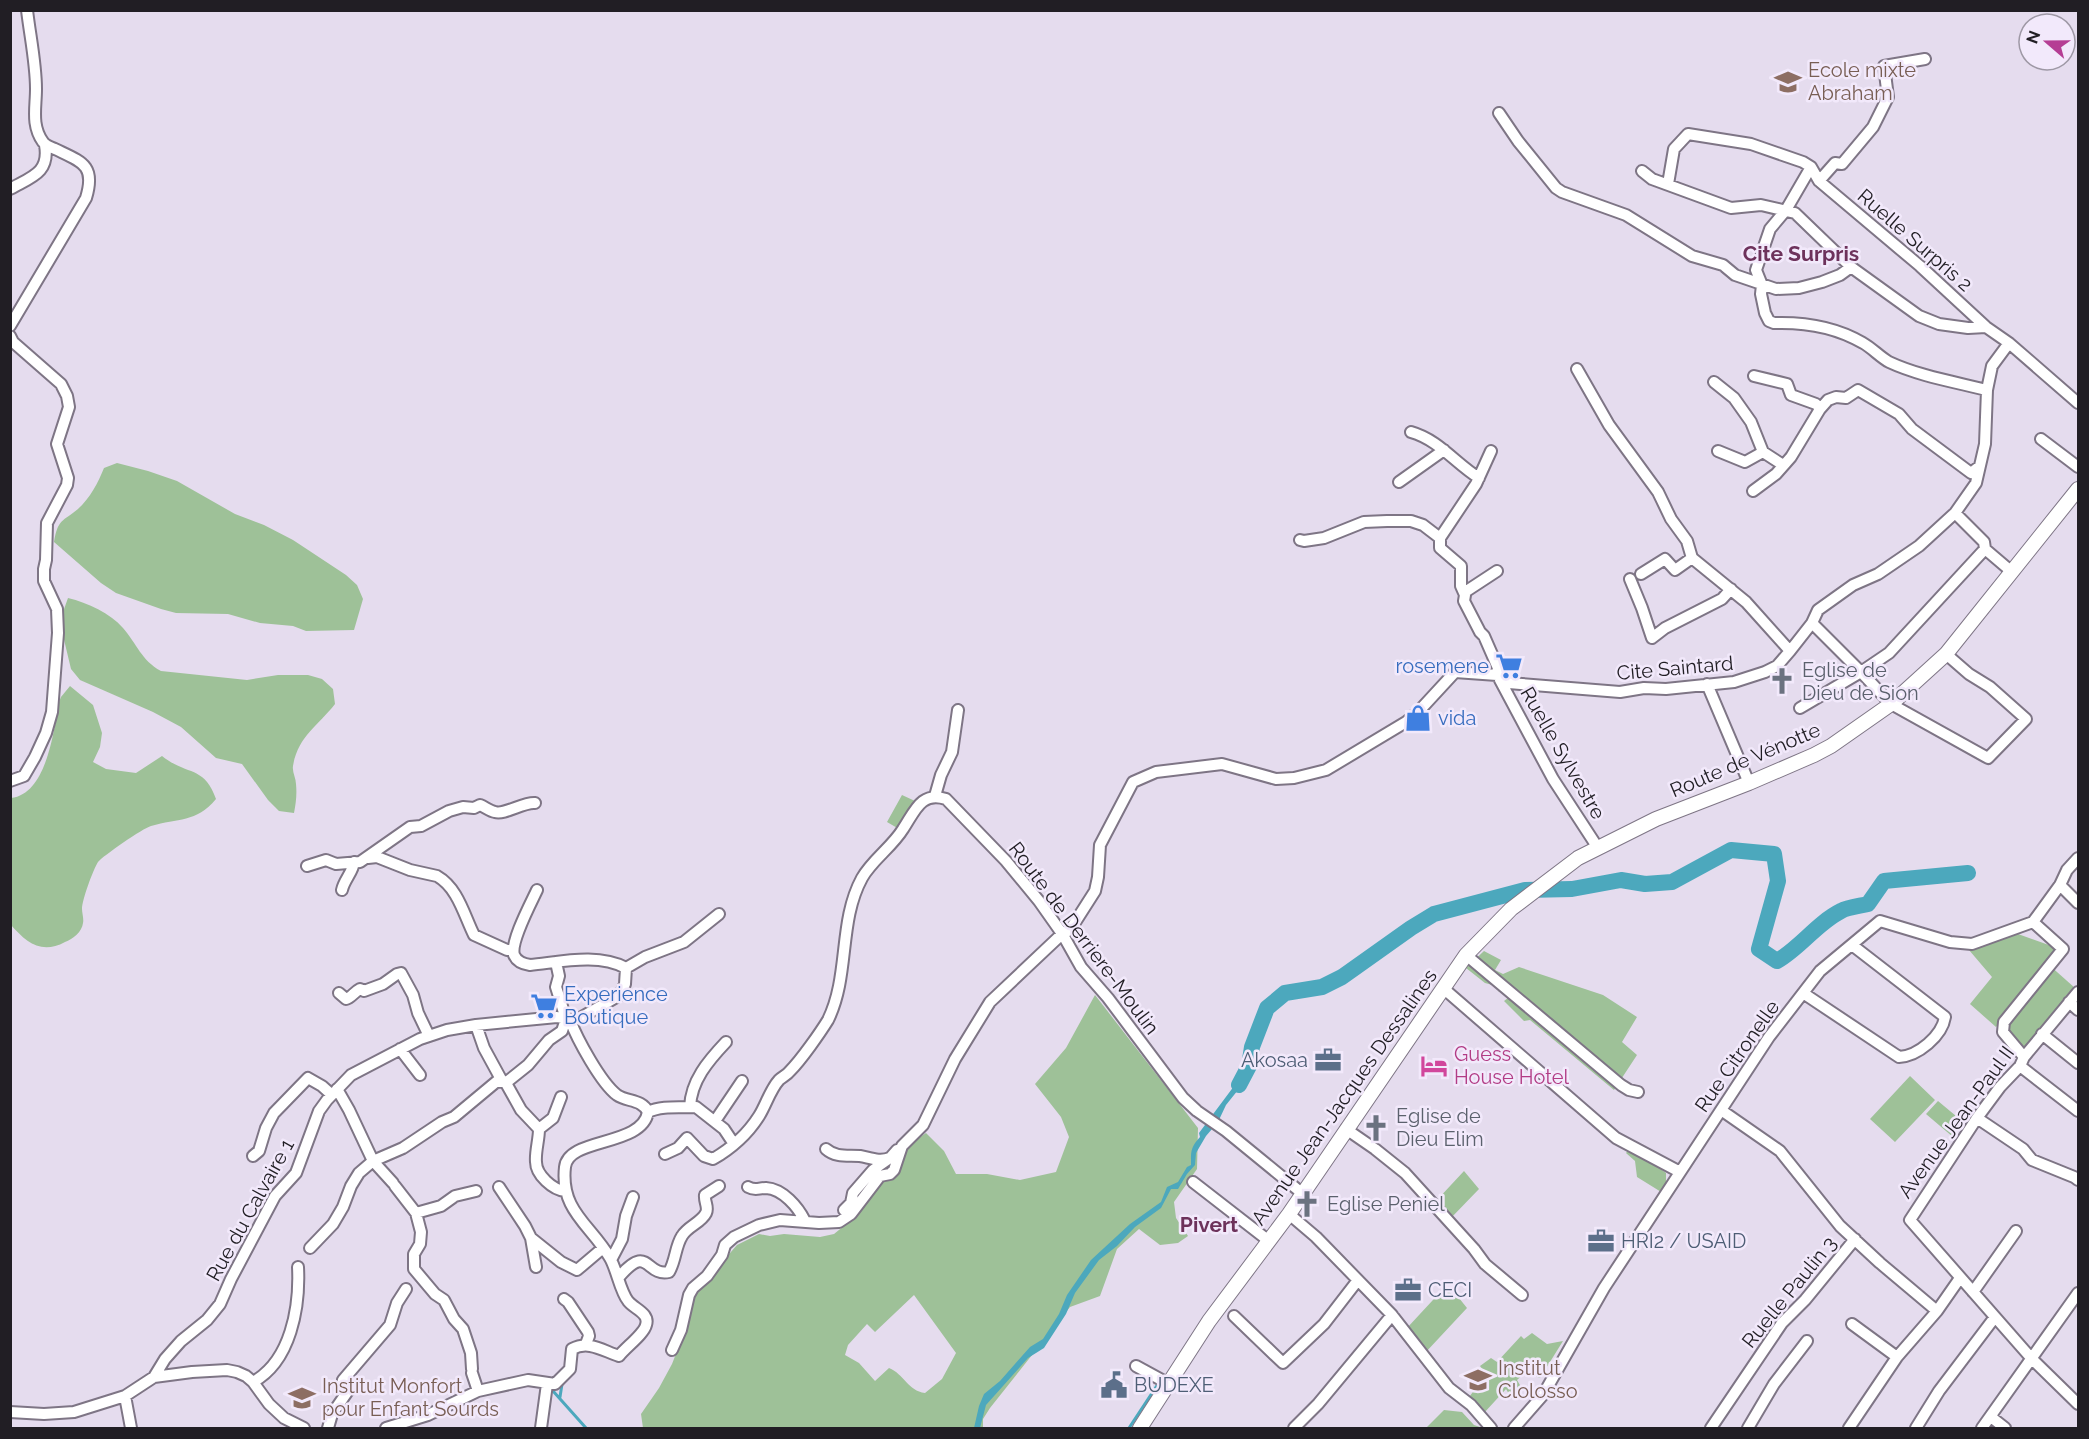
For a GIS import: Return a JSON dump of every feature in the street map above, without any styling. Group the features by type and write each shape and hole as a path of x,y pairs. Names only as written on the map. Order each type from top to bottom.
{"street":[{"path":"10,189 34,176 44,167 47,156 45,145 37,131 34,115 36,88 27,10"},
{"path":"1668,184 1674,149 1688,134 1750,144 1803,162 1811,167 1819,181 1835,163 1842,164 1873,127 1888,97 1884,66 1925,59"},
{"path":"1499,113 1518,141 1562,192 1626,215 1692,256 1723,265 1735,275 1776,288 1799,288 1822,282 1851,267"},
{"path":"10,326 86,198 91,182 88,169 81,161 45,145"},
{"path":"1811,167 1786,210 1770,229 1756,270 1762,285 1761,294 1765,314 1769,321 1836,330 1865,344 1887,361 1909,370 1987,390"},
{"path":"1642,171 1652,179 1731,208 1761,206 1795,213 1851,267 1919,316 1939,324 1968,328 1986,327"},
{"name":"Ruelle Surpris 2","path":"1819,181 1920,266 1986,327 2079,403"},
{"path":"10,336 13,342 61,384 69,407 57,444 68,478 67,485 47,523 44,569 44,581 57,609 58,633 52,712 46,733 24,776 10,781"},
{"name":"Cite Saintard","path":"1504,685 1509,683 1548,687 1581,687 1609,692 1644,688 1666,689 1734,682 1777,666 1812,623 1818,610 1853,585 1878,574 1919,546 1955,513 1976,483 1985,444 1987,390 1992,366 2008,343"},
{"path":"1577,369 1609,425 1658,492 1671,519 1687,541 1692,558 1746,602 1790,651"},
{"path":"1754,376 1787,384 1791,395 1816,404 1820,409"},
{"path":"1714,382 1734,398 1746,414 1763,452 1783,465"},
{"path":"1753,491 1776,474 1791,457 1820,409 1828,400 1836,397 1846,398 1858,390 1899,414 1912,429 1971,473 1980,466"},
{"path":"1411,432 1427,437 1479,477"},
{"path":"2041,439 2079,467"},
{"path":"1399,482 1444,450"},
{"path":"1300,540 1324,538 1364,522 1387,521 1411,521 1423,525 1440,538 1479,477 1491,451"},
{"path":"1718,451 1746,462 1763,452"},
{"name":"Route de Vénotte","path":"1564,868 1578,858 1656,819 1749,783 1831,746 1891,704 1946,654 2079,489"},
{"path":"1955,513 1984,542 1985,549 2012,573"},
{"name":"Ruelle Sylvestre","path":"1440,538 1440,548 1461,566 1461,586 1465,591 1464,601 1484,636 1498,668 1497,675 1553,779 1598,848"},
{"path":"1800,708 1861,672 1888,652 1985,549"},
{"path":"1641,574 1665,559 1675,570 1692,558"},
{"path":"1465,591 1497,571"},
{"path":"1630,579 1652,638 1665,628 1722,599 1731,589"},
{"path":"1812,623 1891,704 1988,758 2026,718 1946,654"},
{"path":"839,1222 842,1211 849,1207 852,1201 853,1193 873,1170 890,1158 923,1125 955,1059 990,1002 1072,927 1095,891 1100,845 1133,782 1156,772 1222,764 1276,778 1294,778 1326,770 1406,722 1455,672 1497,675"},
{"path":"1707,684 1749,783"},
{"path":"665,1154 678,1148 687,1138 704,1156 713,1159 738,1142 755,1122 779,1081 790,1071 826,1022 843,972 844,944 848,923 862,877 898,837 923,800 935,795 952,752 958,710"},
{"name":"Route de Derriere-Moulin","path":"935,795 946,799 1006,861 1039,901 1081,967 1108,998 1183,1098 1303,1194"},
{"path":"306,866 326,860 336,864 360,862 410,827 421,826 449,811 463,807 480,806 499,812 535,802"},
{"path":"368,858 378,856 394,864 443,879 465,911 474,935 507,950 513,950"},
{"path":"2079,858 2067,870 2060,885 2033,921 2063,949 2004,1022 2003,1032 2022,1061 2079,1111"},
{"path":"342,890 344,882 354,867 354,862"},
{"name":"Avenue Jean-Jacques Dessalines","path":"1140,1428 1209,1321 1289,1214 1466,955 1511,909 1564,868"},
{"path":"2060,885 2079,903"},
{"path":"537,890 513,950 516,959 530,965 589,959 614,962 626,968 645,957 684,942 719,914"},
{"name":"Rue Citronelle","path":"1514,1428 1543,1395 1604,1288 1769,1037 1820,971 1880,921 1950,942 1965,944 1980,941 2033,921"},
{"path":"1803,993 1899,1057 1908,1056 1935,1038 1944,1024 1945,1017 1852,945"},
{"path":"1466,955 1622,1085 1638,1092"},
{"path":"386,1428 428,1414 478,1391 528,1380 555,1384 568,1373 572,1349 586,1344 619,1356 646,1326 645,1316 627,1300 611,1260 572,1208 565,1191 565,1166 573,1154 615,1139 640,1126 646,1120 648,1112 646,1107 638,1102 625,1100 609,1088 591,1062 568,1020 556,987 559,976 556,962"},
{"name":"Rue du Calvaire 1","path":"10,1412 44,1414 93,1407 125,1396 154,1377 165,1359 181,1341 207,1320 220,1304 275,1196 296,1173 310,1139 315,1119 334,1092 351,1075 400,1049 447,1030 557,1017 568,1020 580,1018 620,995 626,984 626,968"},
{"path":"339,993 346,999 355,991 376,987 397,974 401,974 413,995 418,1013 429,1036"},
{"path":"1443,988 1616,1138 1680,1172"},
{"name":"Avenue Jean-Paul II","path":"2079,992 2000,1087 1910,1218 1910,1222 2032,1359 2079,1404"},
{"path":"2069,1002 2079,1010"},
{"path":"310,1248 333,1224 359,1173 373,1161 403,1148 442,1122 454,1117 496,1082 505,1081 528,1065 549,1040 562,1031 568,1020"},
{"path":"477,1025 484,1048 521,1110 539,1128"},
{"path":"2042,1034 2079,1063"},
{"path":"690,1107 690,1097 704,1069 726,1042"},
{"path":"400,1049 420,1075"},
{"path":"253,1156 260,1151 266,1128 274,1113 308,1078 334,1092 350,1110 373,1161 416,1213 421,1237 414,1254 414,1269 435,1294 444,1300 454,1319 463,1329 471,1353 472,1371 478,1391"},
{"path":"715,1121 742,1081"},
{"path":"561,1097 553,1118 539,1128 536,1163 549,1184 565,1191"},
{"path":"648,1112 672,1107 696,1107 724,1129 734,1143"},
{"path":"1721,1110 1780,1151 1840,1226 1936,1311"},
{"path":"1977,1118 2023,1149 2032,1160 2079,1180"},
{"path":"1346,1129 1405,1173 1485,1264 1522,1295"},
{"path":"672,1350 681,1330 689,1295 693,1288 707,1276 722,1255 725,1245 734,1237 759,1225 780,1220 839,1222 851,1215 880,1176 890,1174 894,1170 902,1146"},
{"path":"826,1149 834,1154 861,1156 874,1160 884,1161 890,1158"},
{"path":"1193,1182 1269,1241"},
{"path":"619,1277 634,1262 639,1261 664,1273 669,1272 674,1264 681,1236 706,1214 705,1195 719,1186"},
{"path":"500,1187 531,1238 536,1267"},
{"path":"748,1187 756,1190 763,1188 776,1191 793,1203 805,1221"},
{"path":"416,1213 441,1206 455,1196 476,1191"},
{"path":"611,1260 621,1239 633,1197"},
{"path":"1289,1214 1316,1237 1392,1316 1449,1388 1470,1405 1491,1428"},
{"path":"1974,1292 2016,1231"},
{"path":"531,1238 561,1262 577,1270 603,1248"},
{"name":"Ruelle Paulin 3","path":"1711,1428 1782,1323 1854,1239"},
{"path":"253,1382 267,1371 288,1339 294,1321 298,1294 298,1267"},
{"path":"1849,1428 1897,1357 1936,1311 1960,1278"},
{"path":"1234,1316 1283,1363 1324,1324 1358,1280"},
{"path":"328,1428 332,1414 350,1388 343,1380 387,1330 397,1303 406,1288"},
{"path":"1982,1428 2079,1293"},
{"path":"564,1299 588,1332 586,1344"},
{"path":"1294,1428 1318,1404 1392,1316"},
{"path":"1916,1428 1939,1391 1995,1317"},
{"path":"1852,1324 1897,1357"},
{"path":"1748,1428 1766,1397 1807,1341"},
{"path":"1136,1365 1169,1384"},
{"name":"Rue du Calvaire 1","path":"154,1377 192,1372 227,1370 237,1372 253,1382 269,1404 284,1418 304,1428"},
{"path":"541,1428 547,1384"},
{"path":"125,1396 131,1428"},
{"path":"1991,1417 2005,1428"}],"green space":[{"path":"117,463 177,481 235,514 264,525 293,540 346,575 357,585 363,599 354,630 306,631 293,626 260,623 228,614 176,613 116,593 101,583 54,542 59,525 86,500 104,468"},
{"path":"68,598 91,606 112,618 123,628 149,662 161,671 247,680 278,675 308,675 322,679 333,689 335,704 304,739 296,756 293,768 296,782 294,813 279,811 268,800 242,764 216,758 181,727 80,680 71,669 61,627"},
{"path":"70,686 93,705 102,733 100,747 93,762 106,769 136,773 162,756 200,776 211,788 216,799 209,807 194,816 147,828 123,842 101,859 91,878 82,905 83,923 79,932 71,939 56,946 41,947 22,937 11,925 11,798 29,790 36,782 46,762 59,701"},
{"path":"902,795 915,801 899,829 887,822"},
{"path":"2018,934 2060,949 2048,964 2075,988 2018,1054 1999,1026 2035,980 1996,1027 1970,1004 1992,977 1969,950"},
{"path":"1484,951 1501,960 1495,970 1503,974 1519,967 1603,995 1637,1017 1622,1042 1637,1055 1614,1090 1530,1020 1524,1021 1504,1001 1512,995 1509,991 1499,992 1496,986 1485,983 1466,968"},
{"path":"1095,995 1198,1128 1197,1169 1174,1202 1176,1218 1188,1236 1178,1243 1160,1245 1139,1229 1117,1249 1100,1296 1070,1307 990,1408 983,1419 983,1428 643,1428 641,1414 672,1364 681,1341 691,1298 737,1245 759,1234 820,1237 834,1234 855,1217 878,1185 886,1181 898,1167 906,1147 926,1133 944,1151 956,1174 987,1174 1020,1180 1056,1172 1069,1137 1061,1117 1035,1084 1066,1048","holes":["914,1295 956,1353 942,1379 925,1393 914,1389 899,1374 889,1368 875,1381 859,1363 845,1355 848,1345 867,1324 875,1332"]},
{"path":"1910,1076 1935,1100 1895,1142 1870,1119"},
{"path":"1938,1101 1962,1121 1953,1137 1926,1114"},
{"path":"1631,1147 1666,1173 1666,1195 1637,1177 1635,1161 1626,1153"},
{"path":"1464,1171 1479,1189 1450,1219 1437,1200"},
{"path":"1445,1287 1452,1295 1455,1293 1467,1308 1425,1353 1407,1328"},
{"path":"1532,1333 1547,1344 1563,1341 1540,1378 1526,1372 1517,1380 1521,1387 1512,1399 1506,1389 1484,1413 1467,1400 1486,1374 1480,1366 1491,1358 1497,1362 1521,1336 1524,1339"},
{"path":"1444,1410 1462,1412 1474,1425 1483,1428 1426,1428"}],"water":[{"path":"1249,1066 1242,1085 1206,1136 1196,1153 1195,1165 1178,1189 1171,1189 1161,1208 1135,1227 1117,1246 1099,1260 1075,1293 1066,1314 1044,1348 1028,1358 986,1405 980,1428 974,1428 984,1394 1000,1381 1030,1347 1043,1339 1059,1314 1067,1295 1091,1260 1130,1224 1161,1202 1167,1187 1178,1182 1187,1167 1191,1165 1192,1150 1200,1137 1199,1133"}],"waterway":[{"path":"1239,1085 1249,1066 1252,1047 1267,1008 1285,993 1322,987 1342,977 1434,914 1525,890 1572,889 1621,880 1645,884 1672,882 1731,850 1774,854 1778,881 1759,949 1777,961 1832,916 1847,908 1868,904 1884,881 1968,873"},
{"path":"560,1397 562,1384"},
{"path":"1129,1428 1158,1384"},
{"path":"553,1391 586,1428"}],"place":[{"name":"Ecole mixte Abraham","path":"1788,82"},
{"name":"rosemene","path":"1509,666"},
{"name":"Eglise de Dieu de Sion","path":"1782,681"},
{"name":"vida","path":"1418,718"},
{"name":"Experience Boutique","path":"544,1006"},
{"name":"Akosaa","path":"1328,1060"},
{"name":"Guess House Hotel","path":"1434,1066"},
{"name":"Eglise de Dieu Elim","path":"1376,1128"},
{"name":"Eglise Peniel","path":"1307,1204"},
{"name":"HRI2 / USAID","path":"1601,1241"},
{"name":"CECI","path":"1408,1290"},
{"name":"Institut Clolosso","path":"1478,1380"},
{"name":"BUDEXE","path":"1114,1385"},
{"name":"Institut Monfort pour Enfant Sourds","path":"302,1398"}],"district":[{"name":"Cite Surpris","path":"1801,254"},
{"name":"Pivert","path":"1209,1225"}]}
